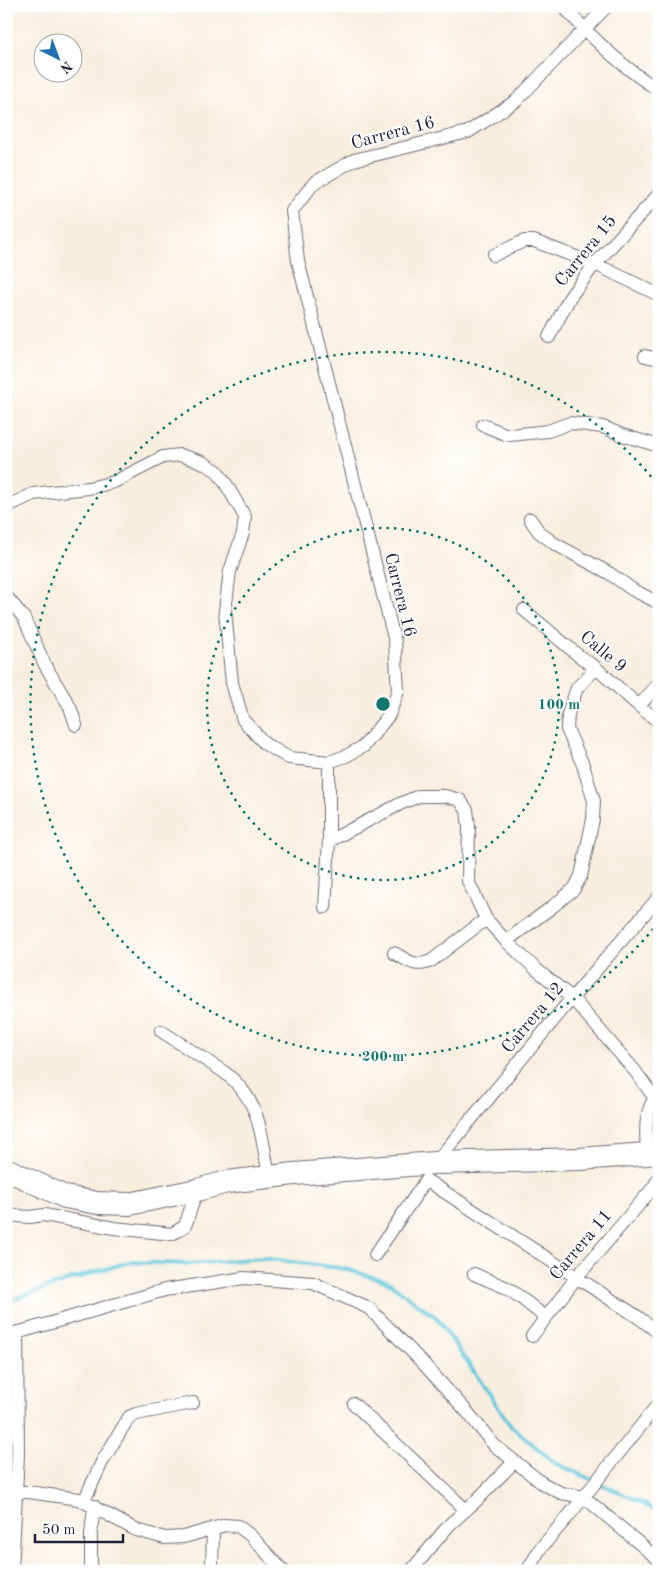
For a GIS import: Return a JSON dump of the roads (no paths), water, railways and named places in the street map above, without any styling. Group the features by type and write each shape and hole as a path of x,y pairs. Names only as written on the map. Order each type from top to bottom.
{"highway":[{"path":"6,1169 65,1198 98,1203 129,1204 227,1182 269,1176 429,1169 653,1154"}],"street":[{"path":"563,6 585,30 644,82 659,90"},
{"name":"Carrera 16","path":"6,510 8,506 33,494 88,488 114,482 163,457 180,456 202,462 217,471 245,518 243,533 230,571 226,611 232,683 243,720 265,744 289,758 329,762 346,756 364,746 389,715 398,691 395,642 298,261 292,211 314,183 354,160 468,132 516,101 608,6"},
{"name":"Carrera 15","path":"549,337 570,297 595,264 659,194"},
{"path":"494,255 524,241 534,241 595,264 659,295"},
{"path":"645,356 659,359"},
{"path":"483,425 510,435 548,431 570,423 592,425 659,446"},
{"path":"530,519 539,532 555,544 609,573 633,590 659,603"},
{"path":"6,596 24,618 45,665 70,707 76,725"},
{"name":"Calle 9","path":"524,610 659,722"},
{"path":"506,941 574,889 581,876 593,819 594,801 583,765 567,729 568,714 577,688 596,668"},
{"path":"639,706 659,683"},
{"path":"325,906 329,841 329,762"},
{"path":"329,841 419,796 445,796 460,800 467,810 469,827 468,881 486,919 537,970 572,998 657,1098 650,1105 646,1118 653,1154"},
{"name":"Carrera 12","path":"375,1255 429,1169 659,897"},
{"path":"394,953 414,964 431,961 486,919"},
{"path":"161,1032 224,1072 245,1092 255,1108 269,1176"},
{"path":"429,1169 576,1278 659,1332"},
{"name":"Carrera 11","path":"532,1336 576,1278 653,1188 659,1178"},
{"path":"6,1215 30,1217 44,1215 114,1228 172,1234 185,1226 197,1190"},
{"path":"474,1274 507,1288 545,1317"},
{"path":"12,1571 11,1490 18,1454 12,1334 165,1290 244,1278 313,1283 369,1308 463,1407 494,1445 542,1483 561,1493 588,1492 659,1560"},
{"path":"92,1571 89,1503 102,1462 129,1417 193,1403"},
{"path":"527,1571 540,1549 659,1403"},
{"path":"354,1404 466,1510"},
{"path":"411,1571 449,1525 514,1462"},
{"path":"11,1490 61,1495 89,1503 108,1516 136,1530 164,1538 191,1536 226,1525 238,1526 256,1541 283,1571"},
{"path":"213,1528 212,1566 214,1571"}],"waterway":[{"path":"6,1302 129,1262 189,1264 263,1258 346,1269 388,1282 437,1318 511,1426 555,1463 659,1512"}]}
